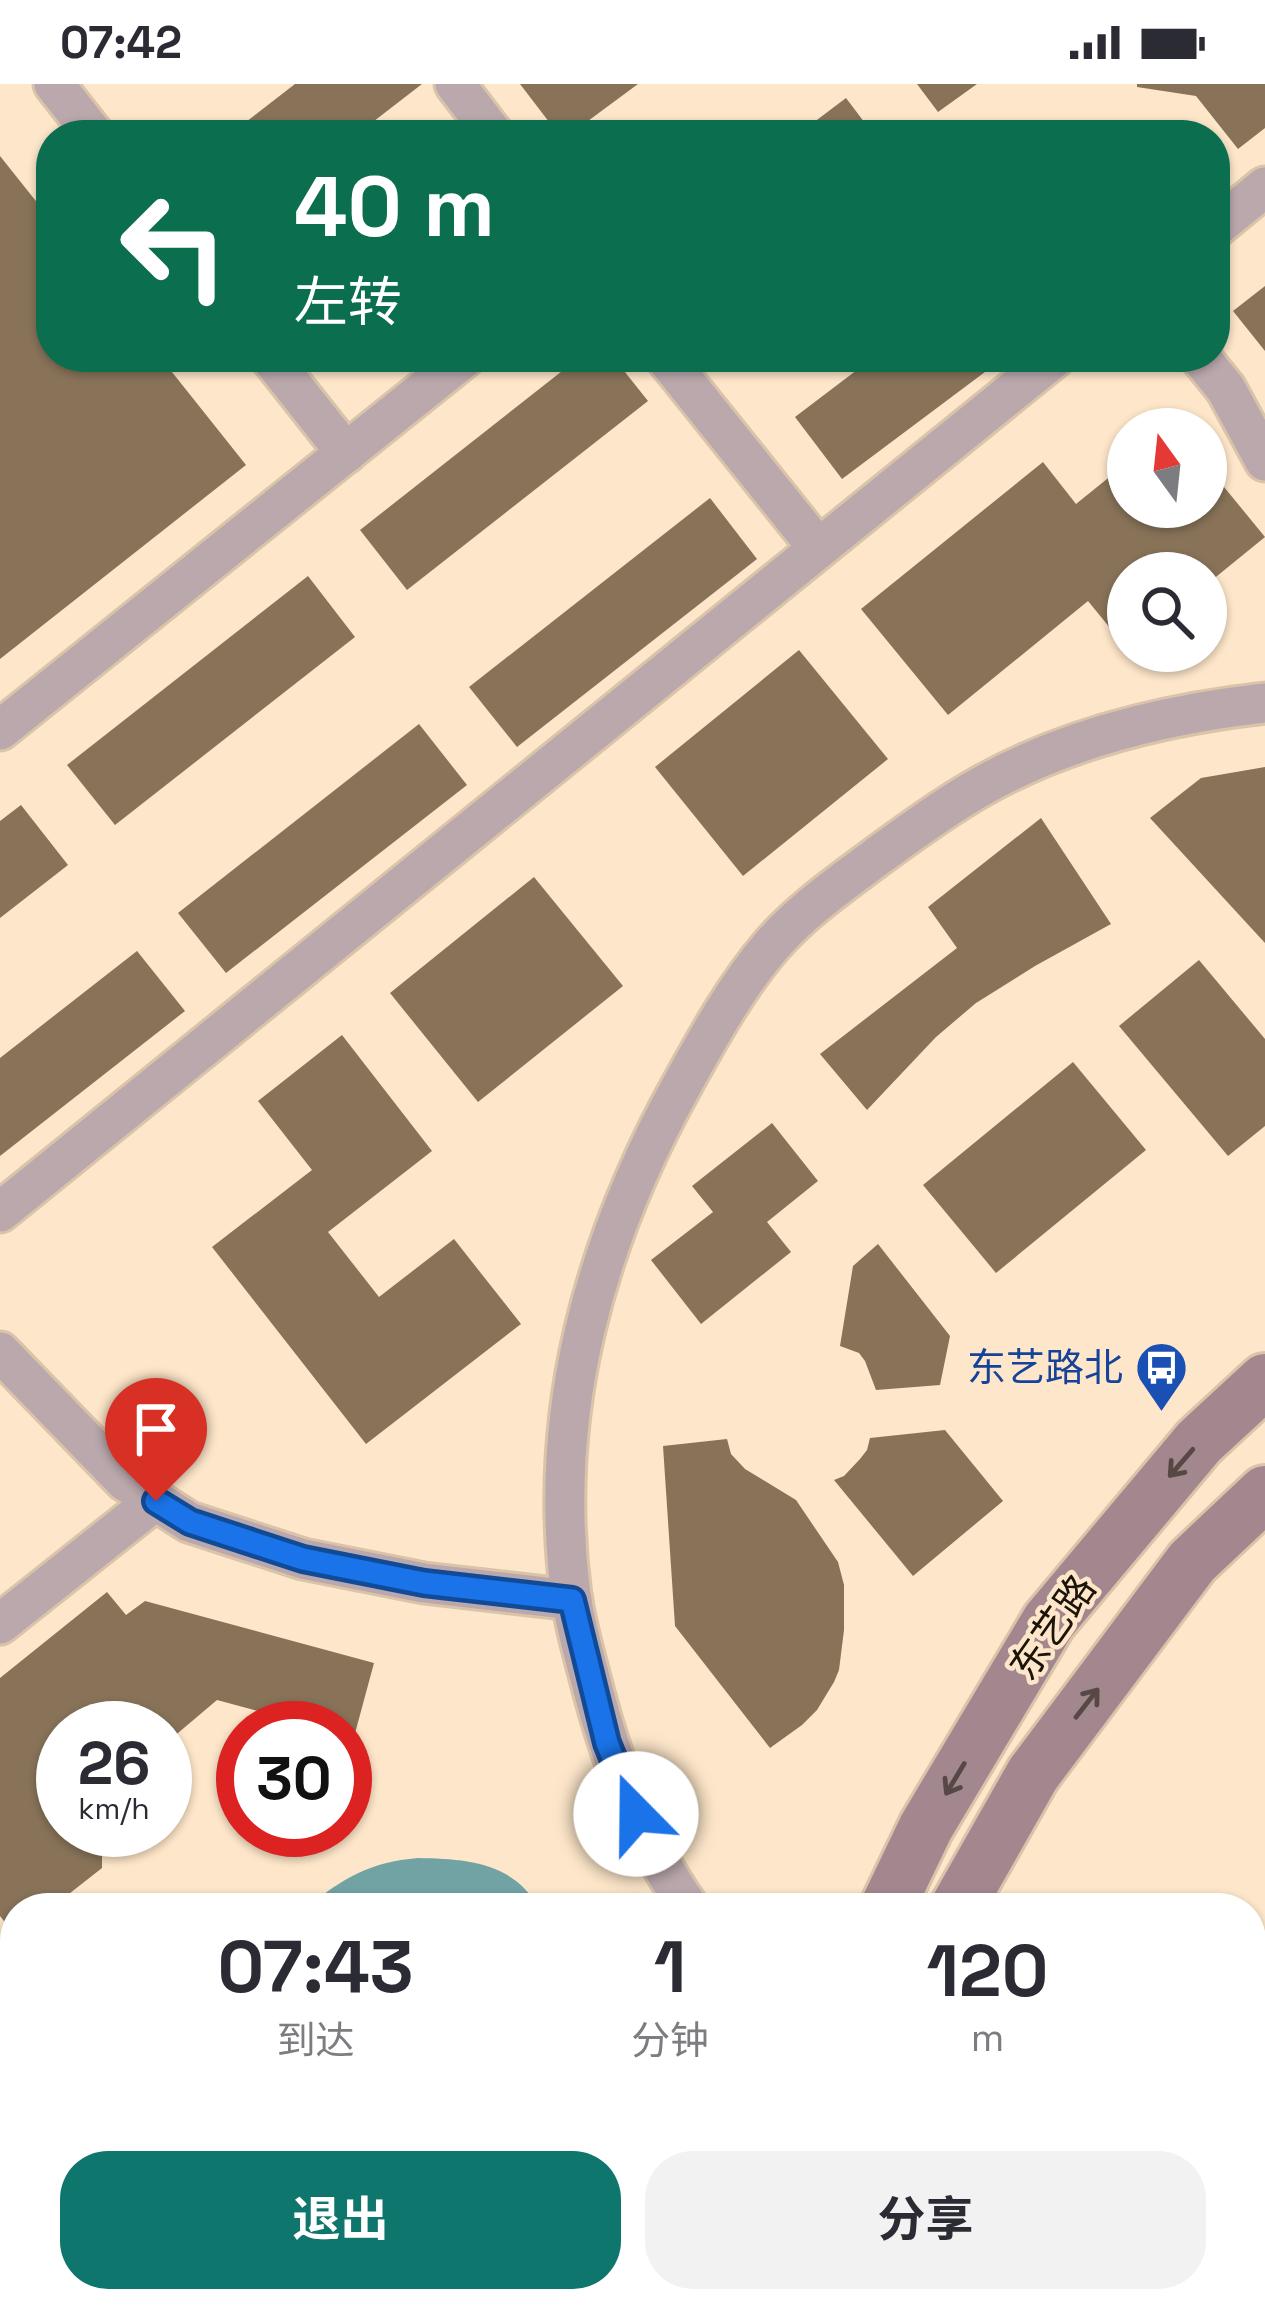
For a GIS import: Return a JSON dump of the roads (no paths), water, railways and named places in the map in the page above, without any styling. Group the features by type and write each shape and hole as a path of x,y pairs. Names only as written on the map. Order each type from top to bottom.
{"street":[{"path":"54,84 82,120"},
{"path":"455,84 483,120"},
{"path":"1230,216 1265,187"},
{"path":"282,372 346,453"},
{"path":"0,730 446,372"},
{"path":"677,372 818,548"},
{"path":"0,1212 1036,372"},
{"path":"1212,372 1265,461"},
{"path":"678,1893 665,1875 607,1743 572,1600 564,1518 565,1446 593,1288 623,1203 668,1109 718,1021 772,945 833,889 894,844 981,787 1055,752 1130,727 1265,703"},
{"path":"0,1352 125,1481 190,1522 303,1559 424,1583 572,1600"},
{"name":"东艺路","path":"893,1893 926,1827 1049,1622 1198,1442 1265,1382"},
{"name":"东艺路","path":"966,1893 1033,1774 1192,1562 1265,1492"},
{"path":"0,1624 156,1501"}],"water":[{"path":"418,1858 471,1862 502,1872 528,1893 326,1893 385,1863"}],"place":[{"name":"东艺路北","path":"1162,1413"}]}
